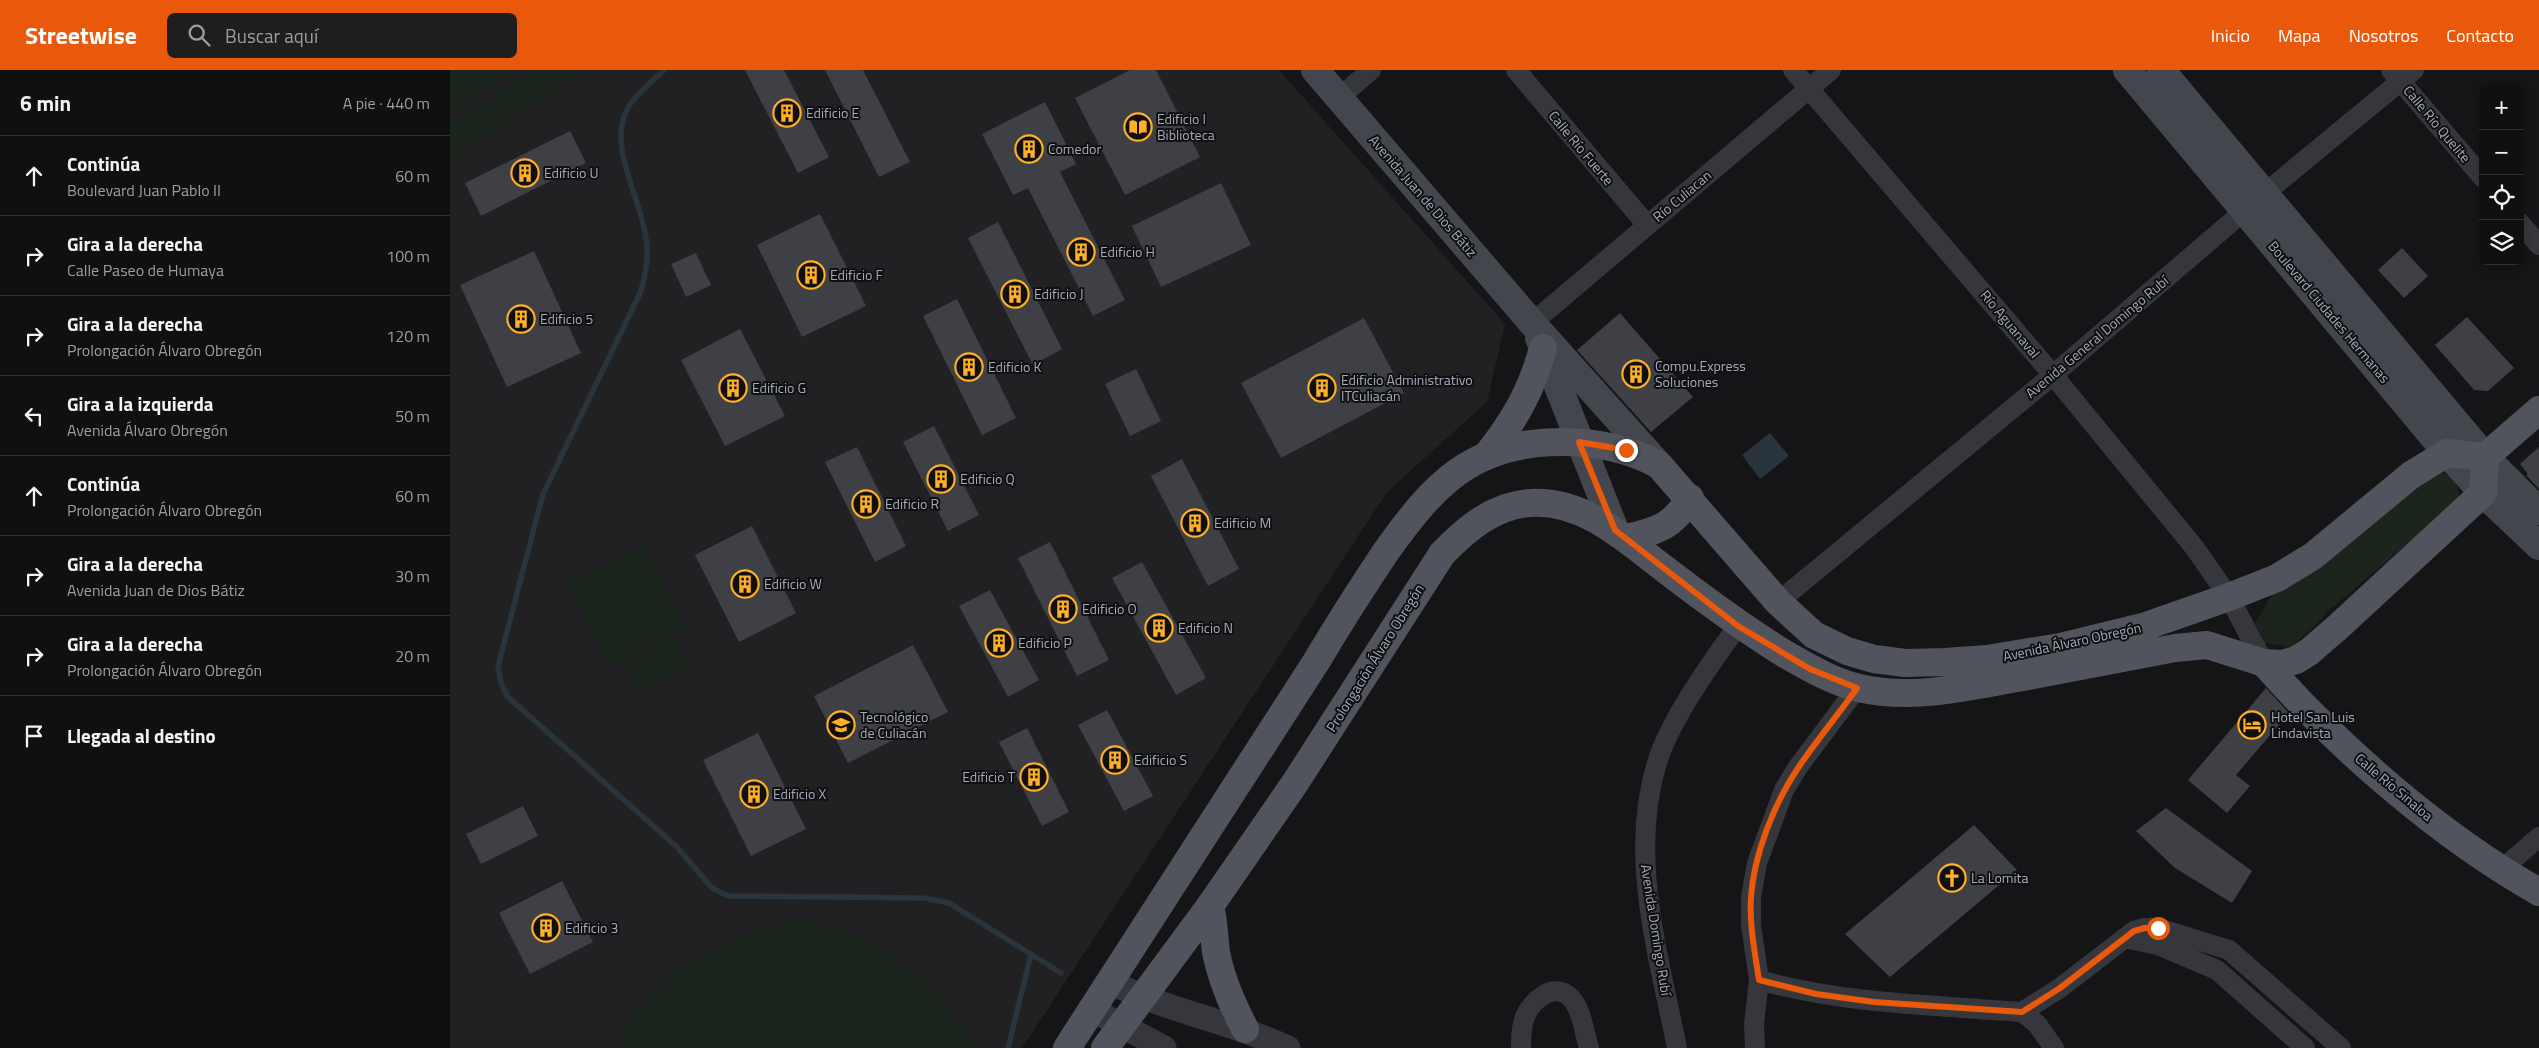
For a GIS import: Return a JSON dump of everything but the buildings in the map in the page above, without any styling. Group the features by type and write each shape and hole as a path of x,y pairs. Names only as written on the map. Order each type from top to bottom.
{"main road":[{"name":"Avenida Juan de Dios Bátiz","path":"1314,70 1532,323 1659,464"},
{"name":"Boulevard Ciudades Hermanas","path":"2127,70 2254,202 2485,456 2539,511"},
{"name":"Boulevard Ciudades Hermanas","path":"2161,70 2254,202 2447,453 2483,493 2539,546"},
{"name":"Avenida Juan de Dios Bátiz","path":"1532,323 1579,442 1621,534"},
{"path":"1487,455 1523,405 1535,377 1543,348"},
{"path":"2447,453 2485,456 2539,410"},
{"path":"1066,1048 1316,662 1356,596 1410,517 1441,484 1457,472 1487,455 1526,444 1579,442 1626,450 1659,464"},
{"name":"Avenida Álvaro Obregón","path":"1659,464 1778,602 1814,635 1847,650 1874,659 1905,663 1987,659 2060,647 2146,626 2229,597 2277,578 2314,556 2411,474 2447,453"},
{"path":"2483,493 2485,456"},
{"name":"Avenida Álvaro Obregón","path":"1738,626 1810,669 1857,688 1887,693 1912,694 1981,684 2175,648 2207,646 2264,662 2282,664 2296,660 2309,652 2483,493"},
{"path":"1621,534 1651,533 1666,526 1680,515 1690,498"},
{"name":"Prolongación Álvaro Obregón","path":"1105,1048 1210,906 1300,775 1442,554 1488,515 1512,506 1532,503 1576,512 1621,534 1738,626"},
{"name":"Calle Río Sinaloa","path":"2264,662 2304,709 2418,810 2502,869 2539,892"},
{"path":"1210,906 1214,923 1216,952 1223,981 1244,1029"}],"street":[{"path":"1339,98 1371,70"},
{"name":"Calle Río Fuerte","path":"1516,70 1647,225"},
{"name":"Río Aguanaval","path":"1793,70 2053,375 2194,547 2229,597 2264,662"},
{"name":"Río Culiacan","path":"1532,323 1831,70"},
{"name":"Avenida General Domingo Rubí","path":"1778,602 2053,375 2402,74"},
{"name":"Calle Río Quelite","path":"2402,74 2481,175"},
{"path":"2524,228 2539,245"},
{"name":"Avenida Domingo Rubí","path":"1677,1048 1647,885 1645,848 1652,781 1657,762 1675,723 1720,649 1738,626"},
{"path":"1755,1048 1754,1024 1759,980 1752,925 1751,896 1757,863 1784,790 1798,767 1857,688"},
{"path":"2502,869 2539,837"},
{"path":"2022,1012 2060,988 2134,931 2145,928 2158,928 2229,950 2341,1048"},
{"path":"2124,938 2158,945 2217,970 2305,1048"},
{"path":"1109,980 1144,996 1244,1029 1288,1048"},
{"path":"1759,980 1816,994 1865,1000 2022,1012 2037,1024 2054,1048"},
{"path":"1521,1048 1521,1031 1526,1015 1541,997 1555,991 1563,992 1574,1003 1588,1048"},
{"path":"1091,1009 1164,1048"}],"shaded area":[{"name":"Tecnológico de Culiacán","path":"450,70 1279,70 1505,324 1487,402 1387,492 1022,1048 450,1048"},
{"path":"450,70 513,70 450,113"},
{"path":"532,70 583,70 450,160 450,126"},
{"path":"1770,433 1789,456 1760,479 1742,455"},
{"path":"2432,472 2446,474 2453,478 2460,499 2327,612 2318,623 2291,647 2265,643 2255,623 2273,593 2295,584"},
{"path":"644,544 686,629 609,667 567,583"},
{"path":"674,638 689,669 640,693 625,662"},
{"path":"796,917 869,938 934,988 978,1048 624,1048 618,1040 656,985 725,941"}],"waterway":[{"path":"664,70 632,101 623,121 621,137 627,172 646,239 647,259 643,284 543,494 498,666 501,683 508,697 677,847 712,888 728,896 924,898 949,903 1061,973"},
{"path":"1008,1048 1031,954"}],"place":[{"name":"Edificio E","path":"787,113"},
{"name":"Edificio I Biblioteca","path":"1138,127"},
{"name":"Comedor","path":"1029,149"},
{"name":"Edificio U","path":"525,173"},
{"name":"Edificio H","path":"1081,252"},
{"name":"Edificio F","path":"811,275"},
{"name":"Edificio J","path":"1015,294"},
{"name":"Edificio 5","path":"521,319"},
{"name":"Edificio K","path":"969,367"},
{"name":"Compu.Express Soluciones","path":"1636,374"},
{"name":"Edificio G","path":"733,388"},
{"name":"Edificio Administrativo ITCuliacán","path":"1322,388"},
{"name":"Edificio Q","path":"941,479"},
{"name":"Edificio R","path":"866,504"},
{"name":"Edificio M","path":"1195,523"},
{"name":"Edificio W","path":"745,584"},
{"name":"Edificio O","path":"1063,609"},
{"name":"Edificio N","path":"1159,628"},
{"name":"Edificio P","path":"999,643"},
{"name":"Tecnológico de Culiacán","path":"841,725"},
{"name":"Hotel San Luis Lindavista","path":"2252,725"},
{"name":"Edificio S","path":"1115,760"},
{"name":"Edificio T","path":"1034,777"},
{"name":"Edificio X","path":"754,794"},
{"name":"La Lomita","path":"1952,878"},
{"name":"Edificio 3","path":"546,928"}],"route":[{"path":"1626,450 1615,446 1579,442 1615,530 1738,626 1810,669 1857,688 1832,724 1798,767 1784,790 1757,863 1751,896 1752,925 1759,980 1793,990 1874,1002 2022,1012 2060,988 2134,931 2145,928 2158,928"}]}
